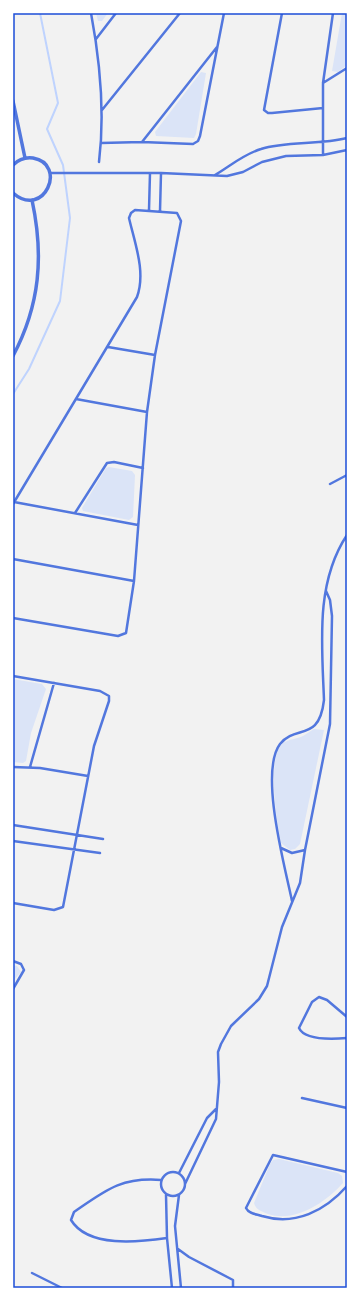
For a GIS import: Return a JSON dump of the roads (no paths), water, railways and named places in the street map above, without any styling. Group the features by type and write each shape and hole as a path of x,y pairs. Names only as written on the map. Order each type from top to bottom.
{"street":[{"path":"91,13 96,39 102,110 99,162"},
{"path":"96,39 116,13"},
{"path":"102,110 180,13"},
{"path":"101,143 142,142 193,144 199,139 224,13"},
{"path":"282,13 264,110 268,113 272,113 323,108"},
{"path":"323,155 323,83 334,13"},
{"path":"142,142 218,47"},
{"path":"323,83 347,68"},
{"path":"13,101 25,158"},
{"path":"215,176 243,157 262,148 324,142 347,138"},
{"path":"50,173 215,176 235,175 262,162 286,156 323,155 347,150"},
{"path":"13,165 25,158 31,158 43,163 50,173 49,188 45,194 32,200 19,198 13,193"},
{"path":"149,210 150,174"},
{"path":"160,211 161,174"},
{"path":"13,356 28,326 36,289 39,245 32,200"},
{"path":"13,618 112,635 123,636 127,631 134,581 147,412 155,355 181,221 179,215 174,212 149,210 135,210 130,215 139,264 139,290 131,308 14,503 138,525"},
{"path":"108,347 155,355"},
{"path":"76,398 147,412"},
{"path":"75,513 107,463 114,462 143,468"},
{"path":"330,484 347,475"},
{"path":"292,901 276,822 273,796 273,776 276,754 280,745 285,739 312,728 320,717 323,709 323,604 335,555 347,535"},
{"path":"13,560 134,581"},
{"path":"181,1288 177,1249 176,1218 179,1195 184,1188 214,1124 219,1082 218,1052 231,1026 259,999 267,986 281,932 300,883 305,850 330,724 332,616 330,600 326,591"},
{"path":"13,676 100,691 109,696 109,701 94,746 64,905 61,909 54,910 13,903"},
{"path":"30,767 54,683"},
{"path":"13,767 30,767 88,776"},
{"path":"13,825 103,839"},
{"path":"13,841 100,853"},
{"path":"281,848 292,853 305,850"},
{"path":"13,961 21,964 24,970 13,989"},
{"path":"347,1017 332,1004 319,997 312,1002 299,1028 308,1036 329,1039 347,1038"},
{"path":"302,1098 347,1108"},
{"path":"179,1173 207,1118 216,1109"},
{"path":"347,1172 273,1155 246,1208 252,1213 274,1219 298,1218 323,1206 347,1186"},
{"path":"172,1288 167,1238 166,1195 161,1188 161,1180 163,1176 170,1172 179,1173 185,1184"},
{"path":"161,1180 133,1179 116,1185 74,1212 71,1220 83,1231 105,1239 126,1242 167,1238"},
{"path":"166,1195 179,1195"},
{"path":"177,1249 233,1280 233,1288"},
{"path":"32,1273 62,1288"}],"waterway":[{"path":"13,394 29,369 60,301 70,218 63,165 47,129 58,103 40,13"}]}
